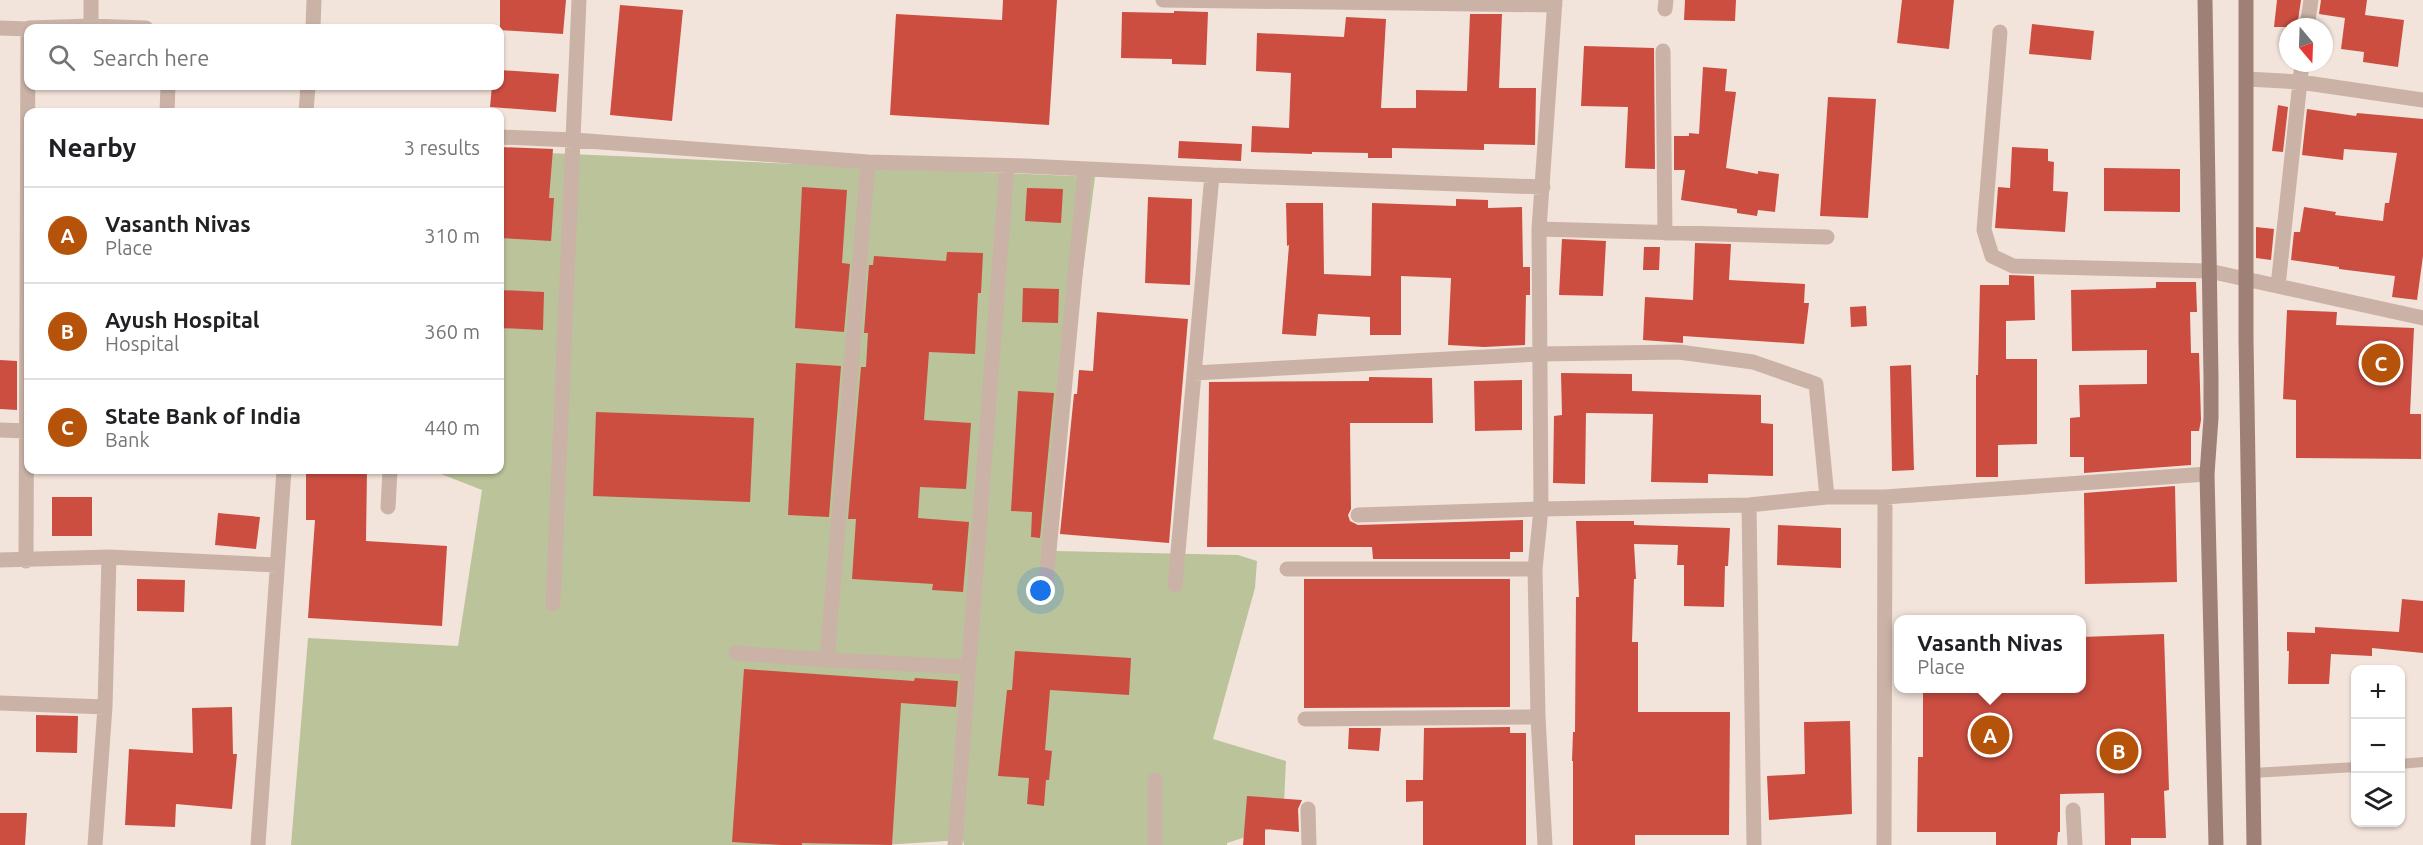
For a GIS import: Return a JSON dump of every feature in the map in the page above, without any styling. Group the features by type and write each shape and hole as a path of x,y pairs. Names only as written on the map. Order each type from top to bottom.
{"street":[{"path":"91,24 92,0"},
{"path":"313,24 314,0"},
{"path":"553,604 579,0"},
{"path":"1163,0 1555,2 1539,229 1541,509 1535,569 1538,717 1545,845"},
{"path":"2205,0 2211,418 2207,474 2216,845"},
{"path":"2246,0 2246,339 2254,845"},
{"path":"2308,18 2311,0"},
{"path":"0,28 24,28"},
{"path":"2000,32 1984,230 1992,256 2013,266 2209,271 2423,318"},
{"path":"1663,51 1665,233"},
{"path":"2278,286 2301,72"},
{"path":"2247,79 2300,82 2423,100"},
{"path":"28,90 28,108"},
{"path":"167,108 168,90"},
{"path":"306,108 308,90"},
{"path":"504,137 574,140 868,162 1543,187"},
{"path":"827,660 868,162"},
{"path":"955,845 1007,166"},
{"path":"1046,583 1085,170"},
{"path":"1175,585 1212,176"},
{"path":"1539,229 1827,237"},
{"path":"1194,373 1539,354 1679,352 1753,362 1816,384 1827,497"},
{"path":"0,430 24,432"},
{"path":"26,561 27,474"},
{"path":"258,845 284,474"},
{"path":"388,507 390,474"},
{"path":"1358,515 1749,504 1827,497 1885,497 2207,474"},
{"path":"1884,845 1885,497"},
{"path":"1749,504 1754,845"},
{"path":"95,845 105,707 109,557"},
{"path":"0,560 109,557 277,565"},
{"path":"1287,569 1424,567 1535,569"},
{"path":"736,653 827,660 969,666"},
{"path":"0,703 105,707"},
{"path":"1305,719 1538,717"},
{"path":"1155,780 1155,845"},
{"path":"1308,809 1309,845"},
{"path":"2073,810 2075,845"}],"lane":[{"path":"2405,764 2423,762"},
{"path":"2252,773 2351,767"}],"green space":[{"path":"504,151 1095,177 1056,481 1056,551 1238,555 1257,561 1255,588 1213,739 1286,761 1283,825 1227,843 1227,845 964,845 963,840 883,845 291,845 308,638 458,646 482,490 441,474 504,474"}],"building":[{"path":"500,0 566,0 563,34 504,30 504,24 500,24"},
{"path":"1003,0 1057,0 1049,125 890,115 896,14 1002,20"},
{"path":"1685,0 1736,0 1735,21 1684,20"},
{"path":"1902,0 1954,0 1949,49 1897,43"},
{"path":"2277,0 2301,0 2298,18 2279,18 2279,27 2274,27"},
{"path":"2321,0 2367,0 2365,15 2404,20 2398,67 2363,62 2364,52 2341,49 2345,18 2319,14"},
{"path":"620,5 683,10 672,121 610,115"},
{"path":"1174,11 1208,12 1206,65 1172,64 1172,59 1121,58 1122,12 1174,13"},
{"path":"1470,14 1502,14 1499,88 1536,88 1535,145 1484,144 1484,150 1392,148 1392,158 1368,158 1368,153 1251,152 1252,126 1289,128 1291,73 1256,71 1257,33 1344,37 1346,17 1386,19 1381,108 1416,108 1416,90 1467,91"},
{"path":"2032,24 2094,31 2091,60 2029,54"},
{"path":"1584,46 1654,48 1655,169 1625,168 1628,107 1581,106"},
{"path":"1703,67 1727,69 1725,91 1736,92 1726,168 1758,174 1758,171 1779,174 1775,212 1758,210 1757,216 1737,213 1737,209 1681,200 1685,170 1674,170 1674,136 1699,134"},
{"path":"504,70 559,74 556,112 490,107 492,90 504,90"},
{"path":"1828,97 1876,99 1868,218 1820,216"},
{"path":"2278,105 2288,107 2283,152 2272,151"},
{"path":"2307,109 2356,116 2357,113 2423,119 2423,256 2417,300 2392,297 2395,276 2291,260 2294,232 2300,232 2304,207 2336,212 2335,215 2383,221 2385,203 2389,203 2397,153 2344,149 2343,160 2302,155"},
{"path":"1179,141 1242,144 1241,161 1178,158"},
{"path":"504,147 553,149 549,198 554,198 551,241 504,238"},
{"path":"2012,147 2048,149 2048,161 2054,162 2053,191 2068,192 2065,232 1995,228 1998,187 2010,188"},
{"path":"2104,168 2180,169 2180,212 2104,211"},
{"path":"802,187 847,190 842,263 850,264 844,332 795,328"},
{"path":"1027,188 1063,189 1061,223 1025,221"},
{"path":"1148,197 1192,199 1190,285 1145,283"},
{"path":"1456,199 1488,200 1488,208 1522,207 1523,267 1530,267 1530,295 1526,295 1525,345 1484,347 1448,345 1451,278 1401,276 1401,335 1370,335 1370,317 1318,314 1316,336 1282,334 1289,245 1287,246 1286,203 1323,203 1324,274 1371,276 1372,203 1456,206"},
{"path":"2256,227 2274,229 2271,260 2256,258"},
{"path":"1562,239 1606,241 1603,296 1559,295"},
{"path":"1695,243 1731,244 1729,280 1805,284 1804,303 1809,303 1804,344 1683,336 1683,343 1643,340 1645,297 1693,300"},
{"path":"1644,247 1660,247 1659,270 1643,270"},
{"path":"947,252 983,253 981,293 978,293 975,354 929,352 924,420 971,423 966,489 920,487 918,518 969,522 963,592 932,590 933,584 852,579 856,519 848,519 861,367 866,367 868,333 864,333 869,265 873,265 874,256 946,261"},
{"path":"2009,275 2034,276 2035,320 2006,321 2006,359 2037,359 2037,444 1998,445 1998,477 1976,477 1976,375 1978,375 1980,285 2009,285"},
{"path":"2156,282 2196,282 2197,312 2190,312 2191,353 2199,353 2201,420 2199,431 2191,431 2191,465 2084,473 2084,457 2070,457 2070,418 2080,417 2079,385 2147,384 2147,350 2072,351 2071,290 2156,288"},
{"path":"1023,288 1059,289 1058,323 1022,322"},
{"path":"504,290 544,292 543,330 504,328"},
{"path":"1866,306 1867,326 1851,327 1850,307"},
{"path":"2287,310 2337,312 2336,325 2414,328 2410,414 2421,414 2421,459 2296,458 2296,400 2283,399"},
{"path":"1097,312 1188,319 1169,543 1060,534 1074,394 1077,394 1079,370 1093,371"},
{"path":"0,360 17,361 17,410 0,409"},
{"path":"796,363 841,366 829,517 788,515"},
{"path":"1911,365 1914,470 1892,471 1890,366"},
{"path":"1561,373 1632,374 1632,391 1761,395 1761,423 1773,424 1773,476 1708,474 1708,483 1651,482 1653,414 1586,413 1585,484 1553,483 1554,416 1562,415"},
{"path":"1369,377 1432,378 1433,423 1350,423 1351,509 1348,515 1350,521 1358,525 1523,520 1523,552 1510,552 1510,559 1373,559 1372,547 1207,547 1209,382 1369,381"},
{"path":"1522,380 1522,430 1475,431 1474,381"},
{"path":"1018,391 1054,393 1040,538 1031,537 1032,512 1011,511"},
{"path":"596,412 754,418 750,502 593,496"},
{"path":"306,474 367,474 366,541 447,546 442,626 308,618 315,520 306,520"},
{"path":"2175,486 2177,582 2085,584 2084,493"},
{"path":"52,497 92,497 92,536 52,536"},
{"path":"218,513 260,517 256,549 215,545"},
{"path":"1576,521 1634,521 1634,525 1730,528 1728,566 1725,566 1724,607 1684,606 1684,565 1677,565 1678,545 1634,544 1636,579 1634,579 1632,642 1638,642 1638,712 1730,712 1729,835 1635,835 1635,845 1573,845 1572,761 1573,732 1575,732 1576,597 1579,597"},
{"path":"1778,525 1841,528 1841,568 1777,565"},
{"path":"137,579 185,580 184,612 137,611"},
{"path":"1304,579 1510,579 1510,707 1304,708"},
{"path":"2402,599 2423,601 2423,653 2372,648 2372,656 2331,654 2329,684 2288,684 2287,632 2315,633 2315,627 2399,632"},
{"path":"2164,634 2169,790 2164,791 2166,838 2131,838 2131,845 2105,845 2104,793 2060,794 2060,832 2058,832 2057,845 1996,845 1996,832 1917,832 1918,757 1923,757 1923,693 2086,693 2086,637"},
{"path":"1015,651 1131,658 1129,695 1050,690 1045,750 1052,751 1044,806 1027,804 1029,778 998,776 1007,690 1012,690"},
{"path":"744,669 914,681 915,678 958,681 956,707 901,703 892,845 802,843 802,845 782,845 732,842"},
{"path":"232,707 233,754 237,754 232,809 176,804 175,827 125,825 129,749 193,753 192,708"},
{"path":"36,715 78,716 77,753 36,752"},
{"path":"1850,721 1852,814 1769,820 1767,776 1805,774 1804,722"},
{"path":"1510,727 1510,733 1526,733 1526,845 1423,845 1423,801 1406,802 1406,780 1423,780 1424,728"},
{"path":"1349,728 1381,728 1379,751 1348,749"},
{"path":"1247,796 1302,800 1298,809 1299,832 1265,829 1265,845 1243,845"},
{"path":"0,813 27,813 25,845 0,845"}],"place":[{"name":"State Bank of India","path":"2381,363"},
{"name":"Vasanth Nivas","path":"1990,735"},
{"name":"Ayush Hospital","path":"2119,751"}]}
